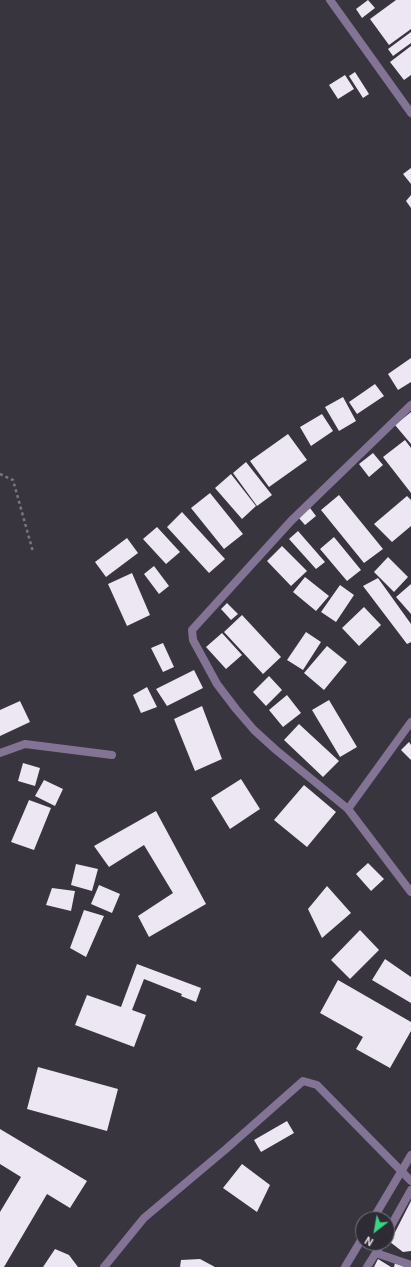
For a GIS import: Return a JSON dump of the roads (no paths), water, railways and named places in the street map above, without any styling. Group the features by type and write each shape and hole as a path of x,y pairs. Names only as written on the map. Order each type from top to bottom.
{"street":[{"path":"330,0 411,114"},
{"path":"411,405 291,521 192,630 192,640 217,684 254,730 348,809 411,892"},
{"path":"348,809 411,722"},
{"path":"0,753 25,744 112,755"},
{"path":"104,1267 144,1218 226,1149 303,1080 317,1085 411,1181"},
{"path":"379,1211 411,1155"},
{"path":"395,1219 411,1190"},
{"path":"345,1267 355,1250"},
{"path":"367,1267 376,1253 411,1265"}]}
